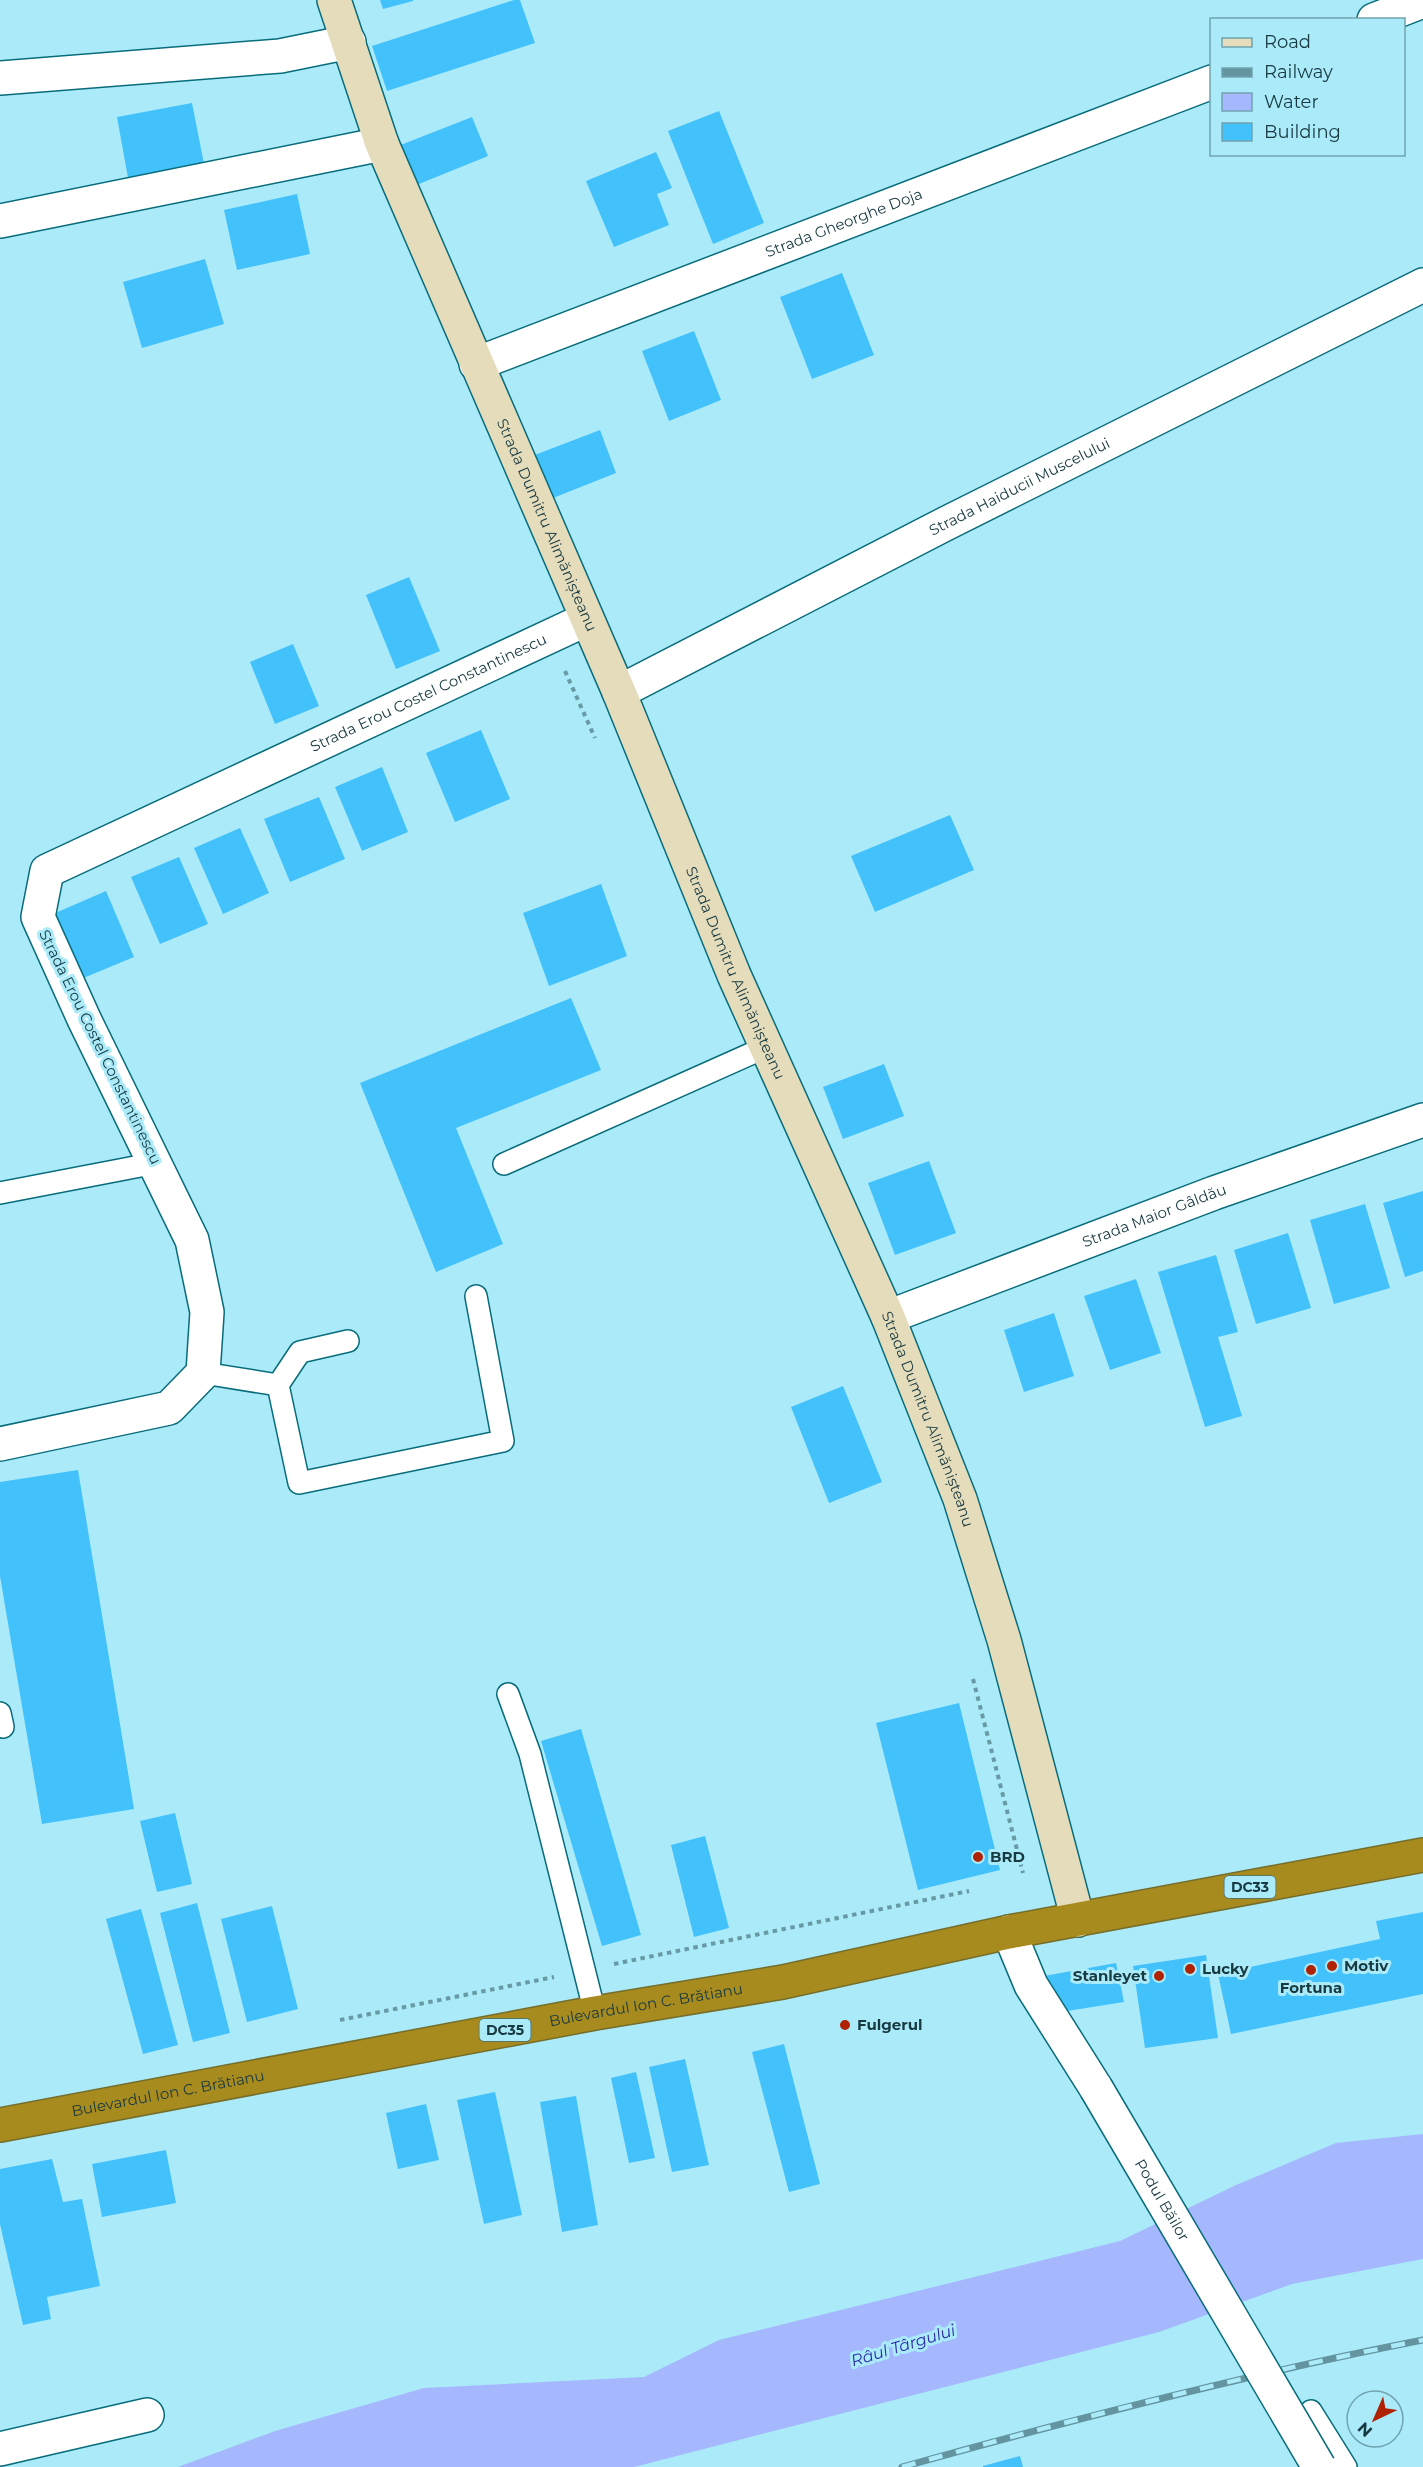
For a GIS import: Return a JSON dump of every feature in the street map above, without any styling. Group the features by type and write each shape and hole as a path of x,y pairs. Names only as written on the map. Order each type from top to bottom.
{"highway":[{"name":"DC33","path":"1078,1920 1423,1855"},
{"name":"Bulevardul Ion C. Brătianu","path":"0,2125 595,2013 783,1982 1009,1932 1078,1920"}],"street":[{"name":"Strada Dumitru Alimănișteanu","path":"334,0 382,144 619,692 734,975 888,1317 960,1499 1004,1640 1078,1920"},
{"path":"1379,18 1423,1"},
{"path":"0,78 280,56 349,42"},
{"name":"Strada Gheorghe Doja","path":"476,364 1210,83"},
{"path":"0,221 382,144"},
{"name":"Strada Haiducii Muscelului","path":"619,692 947,523 1423,285"},
{"name":"Strada Erou Costel Constantinescu","path":"203,1373 207,1312 192,1240 84,1019 38,917 47,871 587,619"},
{"name":"Strada Maior Gâldău","path":"888,1317 1214,1193 1423,1120"},
{"path":"0,1444 169,1408 203,1373"},
{"name":"Podul Băilor","path":"1009,1932 1031,1985 1096,2088 1318,2467"},
{"path":"0,2449 147,2415"}],"lane":[{"path":"504,1164 766,1047"},
{"path":"0,1193 156,1163"},
{"path":"348,1341 300,1352 278,1384 299,1483 503,1441 476,1296"},
{"path":"203,1373 278,1384"},
{"path":"508,1694 530,1754 582,1971 595,2013"},
{"path":"1311,2412 1346,2467"}],"path":[{"path":"550,636 598,745"},
{"path":"972,1676 1023,1873"},
{"path":"338,2021 969,1891"}],"water":[{"name":"Râul Târgului","path":"1423,2134 1423,2259 1292,2284 1159,2332 634,2467 178,2467 275,2431 424,2388 644,2377 719,2340 1120,2241 1236,2185 1336,2143"}],"building":[{"path":"380,0 413,0 413,1 383,9"},
{"path":"520,0 535,43 387,91 372,46"},
{"path":"192,103 204,164 128,178 117,117"},
{"path":"719,111 764,223 713,244 668,131"},
{"path":"472,117 488,156 409,188 393,148"},
{"path":"656,152 672,188 657,194 669,225 614,247 586,181"},
{"path":"297,194 310,254 237,270 224,210"},
{"path":"205,259 224,324 142,348 123,282"},
{"path":"842,273 874,355 812,379 780,297"},
{"path":"694,331 721,400 669,421 642,351"},
{"path":"600,430 616,473 548,500 532,456"},
{"path":"409,577 440,651 396,669 366,595"},
{"path":"293,644 319,706 275,724 250,662"},
{"path":"481,730 510,799 455,822 426,753"},
{"path":"382,767 408,832 362,851 335,787"},
{"path":"319,797 345,859 290,882 264,819"},
{"path":"950,815 974,870 875,912 851,856"},
{"path":"240,828 269,893 223,914 194,848"},
{"path":"179,857 208,924 160,944 131,877"},
{"path":"601,884 627,956 549,986 523,913"},
{"path":"106,891 134,957 81,979 53,914"},
{"path":"571,998 601,1070 456,1128 503,1244 436,1272 360,1083"},
{"path":"884,1064 904,1116 843,1139 823,1087"},
{"path":"929,1161 956,1233 895,1255 868,1183"},
{"path":"1423,1191 1423,1271 1405,1277 1383,1203"},
{"path":"1365,1204 1390,1288 1334,1304 1310,1220"},
{"path":"1288,1233 1311,1308 1256,1324 1234,1250"},
{"path":"1216,1255 1238,1332 1218,1337 1242,1416 1205,1427 1158,1272"},
{"path":"1136,1279 1161,1353 1110,1370 1084,1296"},
{"path":"1054,1313 1074,1376 1024,1392 1004,1330"},
{"path":"843,1386 882,1482 829,1503 791,1407"},
{"path":"78,1470 134,1809 42,1824 0,1576 0,1482"},
{"path":"959,1703 1000,1870 918,1890 876,1723"},
{"path":"581,1729 641,1935 602,1946 541,1741"},
{"path":"175,1813 192,1884 157,1892 140,1821"},
{"path":"705,1836 729,1928 694,1937 671,1845"},
{"path":"197,1903 230,2033 193,2042 160,1913"},
{"path":"272,1906 298,2009 247,2022 221,1919"},
{"path":"141,1909 178,2045 143,2054 106,1919"},
{"path":"1423,1912 1423,1994 1231,2034 1218,1974 1380,1939 1376,1921"},
{"path":"1206,1955 1218,2038 1145,2048 1133,1966"},
{"path":"1116,1963 1124,2002 1061,2012 1044,1976"},
{"path":"784,2044 820,2184 789,2192 752,2052"},
{"path":"685,2059 709,2165 672,2172 649,2067"},
{"path":"636,2072 655,2158 629,2163 611,2078"},
{"path":"495,2092 522,2215 484,2224 457,2100"},
{"path":"576,2096 598,2225 562,2232 540,2102"},
{"path":"426,2104 439,2160 398,2169 386,2113"},
{"path":"166,2150 176,2203 102,2217 92,2164"},
{"path":"52,2159 63,2202 82,2199 100,2286 47,2297 51,2319 23,2325 0,2224 0,2169"},
{"path":"1020,2456 1023,2467 983,2467 983,2466"}],"railway":[{"path":"902,2467 1161,2398 1292,2367 1423,2340"}],"place":[{"name":"BRD","path":"978,1857"},
{"name":"Motiv","path":"1332,1966"},
{"name":"Lucky","path":"1190,1969"},
{"name":"Fortuna","path":"1311,1970"},
{"name":"Stanleyet","path":"1159,1976"},
{"name":"Fulgerul","path":"845,2025"}]}
